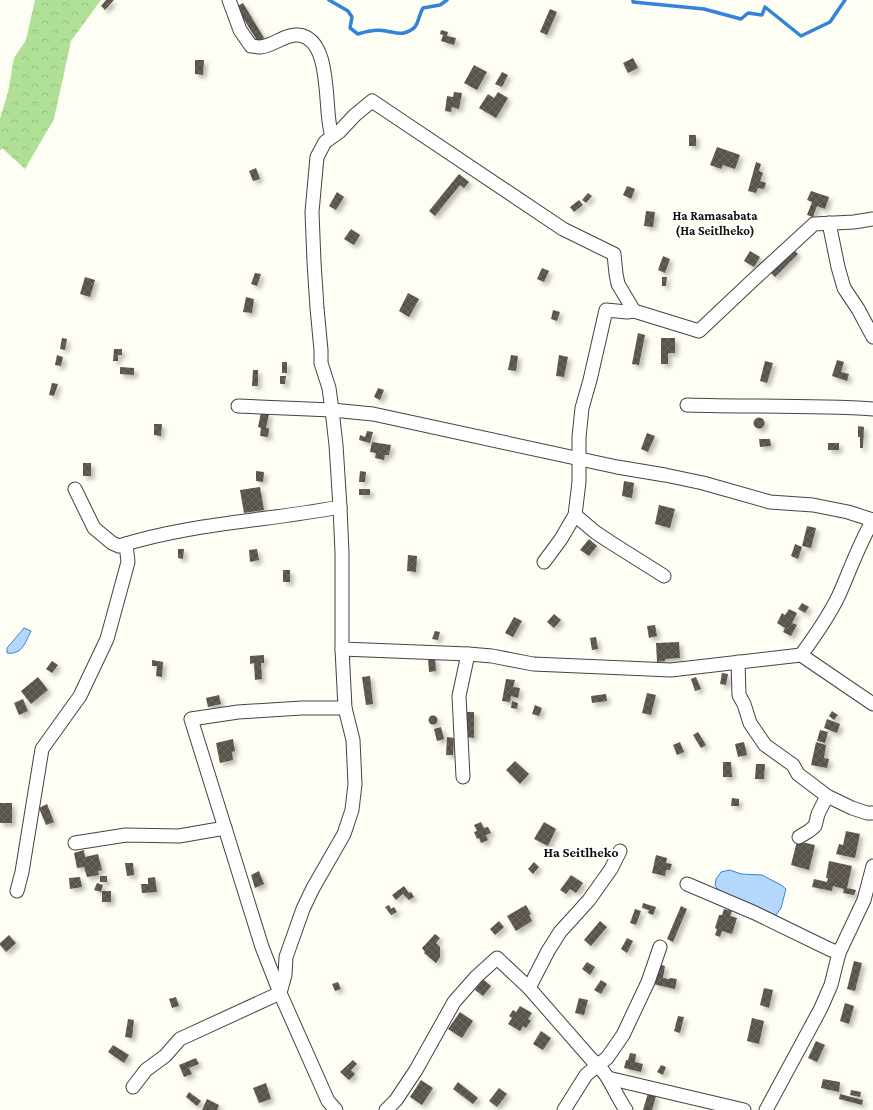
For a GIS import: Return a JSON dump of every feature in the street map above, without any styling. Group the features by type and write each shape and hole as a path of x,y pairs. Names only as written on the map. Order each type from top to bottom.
{"street":[{"path":"229,0 240,30 251,46 260,47 272,44 291,35 300,35 309,39 317,50 324,68 327,92 328,128 332,136"},
{"path":"133,1087 146,1070 165,1056 180,1039 280,993 285,975 286,957 303,909 313,888 344,834 352,810 355,784 353,740 345,708 342,649 342,553 336,445 329,388 321,363 314,262 312,212 317,157 325,142 339,132 355,115 372,101 563,229 614,254 618,284 634,311"},
{"path":"544,562 561,539 575,515 579,482 579,437 582,408 606,310 627,312 634,311 699,331 814,224 854,222 873,218"},
{"path":"829,223 838,268 844,288 858,309 873,337"},
{"path":"687,405 818,406 873,409"},
{"path":"238,406 332,410 373,414 695,481 770,502 813,505 848,512 873,520 862,538 838,597 819,630 801,655"},
{"path":"75,489 94,528 112,543 119,546 155,535 204,526 258,520 340,507"},
{"path":"575,515 605,539 664,576"},
{"path":"17,891 22,872 42,749 80,696 107,639 128,562 126,544"},
{"path":"342,649 468,654 492,656 533,664 671,670 801,655 873,704"},
{"path":"463,777 459,696 468,654"},
{"path":"738,662 739,695 744,704 750,723 765,745 793,765 798,774 827,796 852,808 866,813 873,813"},
{"path":"336,1110 328,1101 280,993 262,947 191,719 238,712 302,708 345,708"},
{"path":"799,837 815,826 820,809 827,796"},
{"path":"75,843 126,835 179,836 224,828"},
{"path":"529,988 548,951 560,932 589,900 611,869 620,851"},
{"path":"766,1110 821,1008 831,985 839,953 864,900 873,866"},
{"path":"687,884 761,915 839,953"},
{"path":"564,1110 586,1075 607,1058 624,1035 645,989 660,947"},
{"path":"386,1110 396,1100 416,1070 454,1002 476,977 497,958 529,988 592,1060 598,1064 608,1078 626,1110"},
{"path":"608,1078 744,1110"}],"green space":[{"path":"35,0 101,0 71,41 54,119 25,169 2,148 0,151 0,119 8,92 14,58 26,40"}],"water":[{"path":"24,628 31,631 23,647 17,652 7,653 7,648"},
{"path":"730,870 741,874 762,875 786,889 781,908 776,915 770,915 722,893 715,886 716,879 721,872"}],"building":[{"path":"106,0 114,0 105,10 101,6"},
{"path":"243,3 264,38 258,42 236,7"},
{"path":"550,9 557,12 547,35 540,32"},
{"path":"441,30 448,32 447,36 456,38 454,45 441,41 443,35 440,34"},
{"path":"633,58 638,68 628,73 623,63"},
{"path":"195,60 204,60 203,75 195,74"},
{"path":"474,65 487,72 477,90 464,83"},
{"path":"502,72 508,75 502,87 495,84"},
{"path":"454,92 462,93 459,109 452,107 451,112 445,111 447,96 453,97"},
{"path":"498,92 508,98 496,118 479,108 488,94 494,98"},
{"path":"689,135 696,135 696,146 689,146"},
{"path":"717,147 740,155 735,169 723,165 721,169 710,165"},
{"path":"756,162 761,164 759,171 763,173 760,181 766,183 764,189 758,188 756,193 748,191"},
{"path":"256,168 260,179 253,181 249,171"},
{"path":"459,174 469,182 464,188 460,185 435,216 429,211"},
{"path":"627,186 635,189 631,199 623,195"},
{"path":"811,191 829,197 825,209 817,206 813,217 807,215 812,202 807,200"},
{"path":"337,192 344,197 336,210 329,206"},
{"path":"588,193 592,196 586,203 582,200"},
{"path":"579,200 583,205 574,212 570,207"},
{"path":"646,211 655,212 653,227 644,226"},
{"path":"351,229 360,235 354,245 344,239"},
{"path":"792,248 798,254 775,277 769,271"},
{"path":"750,251 760,257 754,267 744,261"},
{"path":"663,256 670,259 665,273 658,270"},
{"path":"542,268 549,271 544,282 537,279"},
{"path":"255,273 261,274 257,286 251,284"},
{"path":"85,277 95,280 90,297 80,294"},
{"path":"662,277 667,277 666,286 662,286"},
{"path":"408,293 419,299 409,317 399,311"},
{"path":"246,297 254,299 252,313 243,312"},
{"path":"553,310 560,312 557,321 551,319"},
{"path":"638,333 645,335 639,365 632,364"},
{"path":"62,338 67,339 65,350 60,349"},
{"path":"661,338 675,338 675,353 668,353 668,364 661,364"},
{"path":"114,349 122,349 122,355 118,355 118,361 113,361"},
{"path":"57,355 63,357 61,366 55,365"},
{"path":"511,355 518,356 516,371 508,370"},
{"path":"559,355 568,357 564,377 556,376"},
{"path":"837,360 844,362 841,372 849,374 847,381 832,376"},
{"path":"765,361 773,363 767,383 760,381"},
{"path":"282,362 287,362 287,373 282,373"},
{"path":"120,367 134,368 134,375 120,374"},
{"path":"253,370 258,370 258,386 252,386"},
{"path":"280,376 286,376 285,384 280,384"},
{"path":"52,383 58,384 54,396 49,395"},
{"path":"378,388 384,390 380,400 374,397"},
{"path":"261,412 269,414 266,428 269,428 268,437 260,436 261,428 258,427"},
{"path":"757,418 761,418 763,419 763,427 757,428 754,425 754,421"},
{"path":"154,424 162,424 161,436 154,435"},
{"path":"858,426 864,427 863,448 860,448"},
{"path":"367,431 373,432 370,443 359,440 360,435 365,437"},
{"path":"647,433 655,436 648,452 641,449"},
{"path":"759,439 770,439 771,446 760,447"},
{"path":"372,442 391,445 389,455 385,455 384,460 375,458 376,453 370,452"},
{"path":"828,443 839,443 839,450 828,450"},
{"path":"83,463 91,463 91,476 83,476"},
{"path":"256,471 264,472 263,482 256,481"},
{"path":"360,471 366,472 365,482 359,482"},
{"path":"624,481 634,483 632,498 622,496"},
{"path":"260,487 264,510 244,513 240,490"},
{"path":"359,489 370,489 370,495 359,495"},
{"path":"659,505 675,509 670,528 655,524"},
{"path":"807,526 816,528 811,548 802,546"},
{"path":"589,539 597,546 589,556 580,550"},
{"path":"795,544 802,547 798,559 791,556"},
{"path":"178,549 184,549 183,559 178,558"},
{"path":"257,549 259,560 250,562 249,550"},
{"path":"408,555 417,556 416,572 407,571"},
{"path":"283,570 290,570 290,582 283,582"},
{"path":"802,603 809,607 805,613 798,609"},
{"path":"789,609 797,613 792,623 797,625 791,636 783,632 785,628 777,623 782,613 785,615"},
{"path":"554,614 561,620 554,628 547,622"},
{"path":"514,617 522,621 513,637 505,633"},
{"path":"655,625 657,636 649,638 647,626"},
{"path":"435,631 440,632 438,640 432,639"},
{"path":"596,637 598,649 592,650 590,638"},
{"path":"679,642 680,658 665,659 665,661 657,662 656,643"},
{"path":"264,655 264,663 261,663 262,679 255,680 254,663 250,664 250,656"},
{"path":"428,658 435,658 436,671 429,672"},
{"path":"152,660 163,662 162,677 156,676 157,666 152,666"},
{"path":"52,661 58,665 52,673 46,669"},
{"path":"722,673 728,674 726,685 720,684"},
{"path":"370,676 373,704 366,705 362,677"},
{"path":"38,677 48,690 31,704 21,691"},
{"path":"696,677 701,689 695,691 691,679"},
{"path":"506,679 515,680 513,687 520,688 518,698 511,696 510,702 502,701"},
{"path":"647,693 656,695 651,715 642,713"},
{"path":"606,694 607,701 592,703 591,696"},
{"path":"219,695 221,704 208,707 206,698"},
{"path":"23,699 28,711 19,715 14,703"},
{"path":"512,701 518,703 517,709 511,708"},
{"path":"535,705 542,708 539,716 532,714"},
{"path":"832,711 838,715 834,720 829,716"},
{"path":"466,712 474,712 474,738 466,737"},
{"path":"431,716 435,716 437,720 435,724 431,724 429,722 429,718"},
{"path":"827,719 840,724 837,733 824,728"},
{"path":"441,727 444,739 437,741 434,729"},
{"path":"820,730 828,732 825,743 817,741"},
{"path":"698,732 706,745 701,748 693,735"},
{"path":"447,737 454,738 453,755 446,755"},
{"path":"233,739 235,751 232,752 233,760 220,763 216,743"},
{"path":"680,742 684,752 677,755 673,745"},
{"path":"744,742 747,755 738,757 735,744"},
{"path":"816,742 826,745 824,758 829,759 827,768 811,765"},
{"path":"515,761 529,774 520,784 506,770"},
{"path":"723,762 731,762 732,777 723,777"},
{"path":"756,764 765,764 764,779 755,779"},
{"path":"732,798 739,799 739,806 731,806"},
{"path":"0,803 12,803 12,823 0,823"},
{"path":"47,804 54,822 46,825 39,808"},
{"path":"481,822 484,828 488,827 491,833 486,835 488,840 481,843 479,838 477,839 474,832 477,831 474,825"},
{"path":"544,822 556,829 548,846 534,839"},
{"path":"846,831 860,834 855,858 836,854 839,844 843,845"},
{"path":"797,841 815,845 809,870 791,865"},
{"path":"84,850 85,857 98,854 102,870 98,871 99,875 87,877 84,867 77,868 74,853"},
{"path":"656,855 667,858 666,863 672,864 670,870 666,870 665,876 652,873"},
{"path":"829,861 852,866 847,888 856,890 854,895 843,893 844,889 833,886 832,891 812,887 814,879 827,882 828,878 826,878"},
{"path":"534,862 539,867 533,874 528,869"},
{"path":"125,863 133,863 134,875 127,876"},
{"path":"259,871 264,884 255,888 251,875"},
{"path":"571,875 583,883 576,893 570,889 566,894 560,890"},
{"path":"100,876 107,876 107,882 100,882"},
{"path":"80,877 82,887 70,889 69,878"},
{"path":"155,877 157,892 142,893 141,884 148,884 148,878"},
{"path":"97,883 103,885 101,892 94,890"},
{"path":"404,886 414,897 409,900 403,894 396,900 392,895"},
{"path":"102,891 111,891 111,902 102,902"},
{"path":"643,903 656,907 653,915 648,913 649,910 642,908"},
{"path":"389,905 391,909 394,907 397,912 391,915 385,907"},
{"path":"526,905 531,914 529,915 532,921 516,931 507,916"},
{"path":"681,906 687,909 673,942 667,939"},
{"path":"635,909 641,911 636,925 630,923"},
{"path":"724,909 732,911 730,916 737,918 732,934 722,931 720,937 715,935 717,929 715,928 719,915 722,915"},
{"path":"499,921 504,927 495,935 490,929"},
{"path":"600,921 607,927 591,946 584,940"},
{"path":"435,934 440,938 436,943 440,947 440,957 436,963 424,953 425,952 422,948"},
{"path":"9,935 16,943 6,952 0,943"},
{"path":"627,938 633,941 627,953 621,949"},
{"path":"854,961 862,963 855,991 847,989"},
{"path":"587,962 595,967 590,975 582,969"},
{"path":"659,964 665,966 663,978 677,979 675,989 653,984"},
{"path":"483,979 491,986 483,996 475,990"},
{"path":"601,980 607,984 601,994 594,990"},
{"path":"338,982 341,989 335,991 332,984"},
{"path":"764,988 773,990 769,1008 760,1005"},
{"path":"176,997 179,1006 172,1008 169,999"},
{"path":"579,998 588,1000 584,1015 575,1013"},
{"path":"845,1003 854,1006 849,1024 840,1021"},
{"path":"520,1006 532,1013 528,1019 531,1021 526,1028 523,1026 520,1031 508,1024 512,1018 509,1016 513,1010 516,1012"},
{"path":"460,1012 473,1021 462,1038 448,1029"},
{"path":"678,1016 684,1017 680,1033 674,1031"},
{"path":"752,1018 764,1021 759,1044 747,1041"},
{"path":"128,1019 134,1020 132,1038 125,1037"},
{"path":"541,1031 551,1038 543,1050 533,1044"},
{"path":"816,1041 825,1045 817,1062 808,1058"},
{"path":"113,1045 129,1055 124,1063 108,1052"},
{"path":"630,1053 636,1054 635,1062 643,1064 641,1072 624,1068"},
{"path":"196,1058 199,1064 189,1068 192,1074 184,1077 179,1065"},
{"path":"353,1060 357,1064 351,1070 355,1074 349,1080 340,1072"},
{"path":"661,1065 666,1067 663,1075 657,1072"},
{"path":"823,1079 840,1082 839,1092 821,1088"},
{"path":"421,1080 433,1088 422,1105 410,1097"},
{"path":"458,1082 478,1098 473,1104 453,1089"},
{"path":"266,1083 271,1099 259,1103 253,1088"},
{"path":"499,1088 507,1094 497,1107 489,1101"},
{"path":"851,1090 861,1092 860,1097 850,1095"},
{"path":"189,1092 201,1101 197,1106 186,1097"},
{"path":"648,1093 656,1096 652,1110 643,1110"},
{"path":"840,1094 863,1100 862,1105 839,1099"},
{"path":"207,1099 219,1105 217,1110 202,1110"}],"waterway":[{"path":"329,0 348,11 352,17 350,28 358,34 376,30 400,33 407,32 416,26 423,8 440,5 447,0"},
{"path":"633,0 633,2 704,9 741,19 748,13 762,15 765,7 801,36 830,22 845,0"}],"district":[{"name":"Ha Ramasabata (Ha Seitlheko)","path":"715,222"},
{"name":"Ha Seitlheko","path":"581,852"}]}
